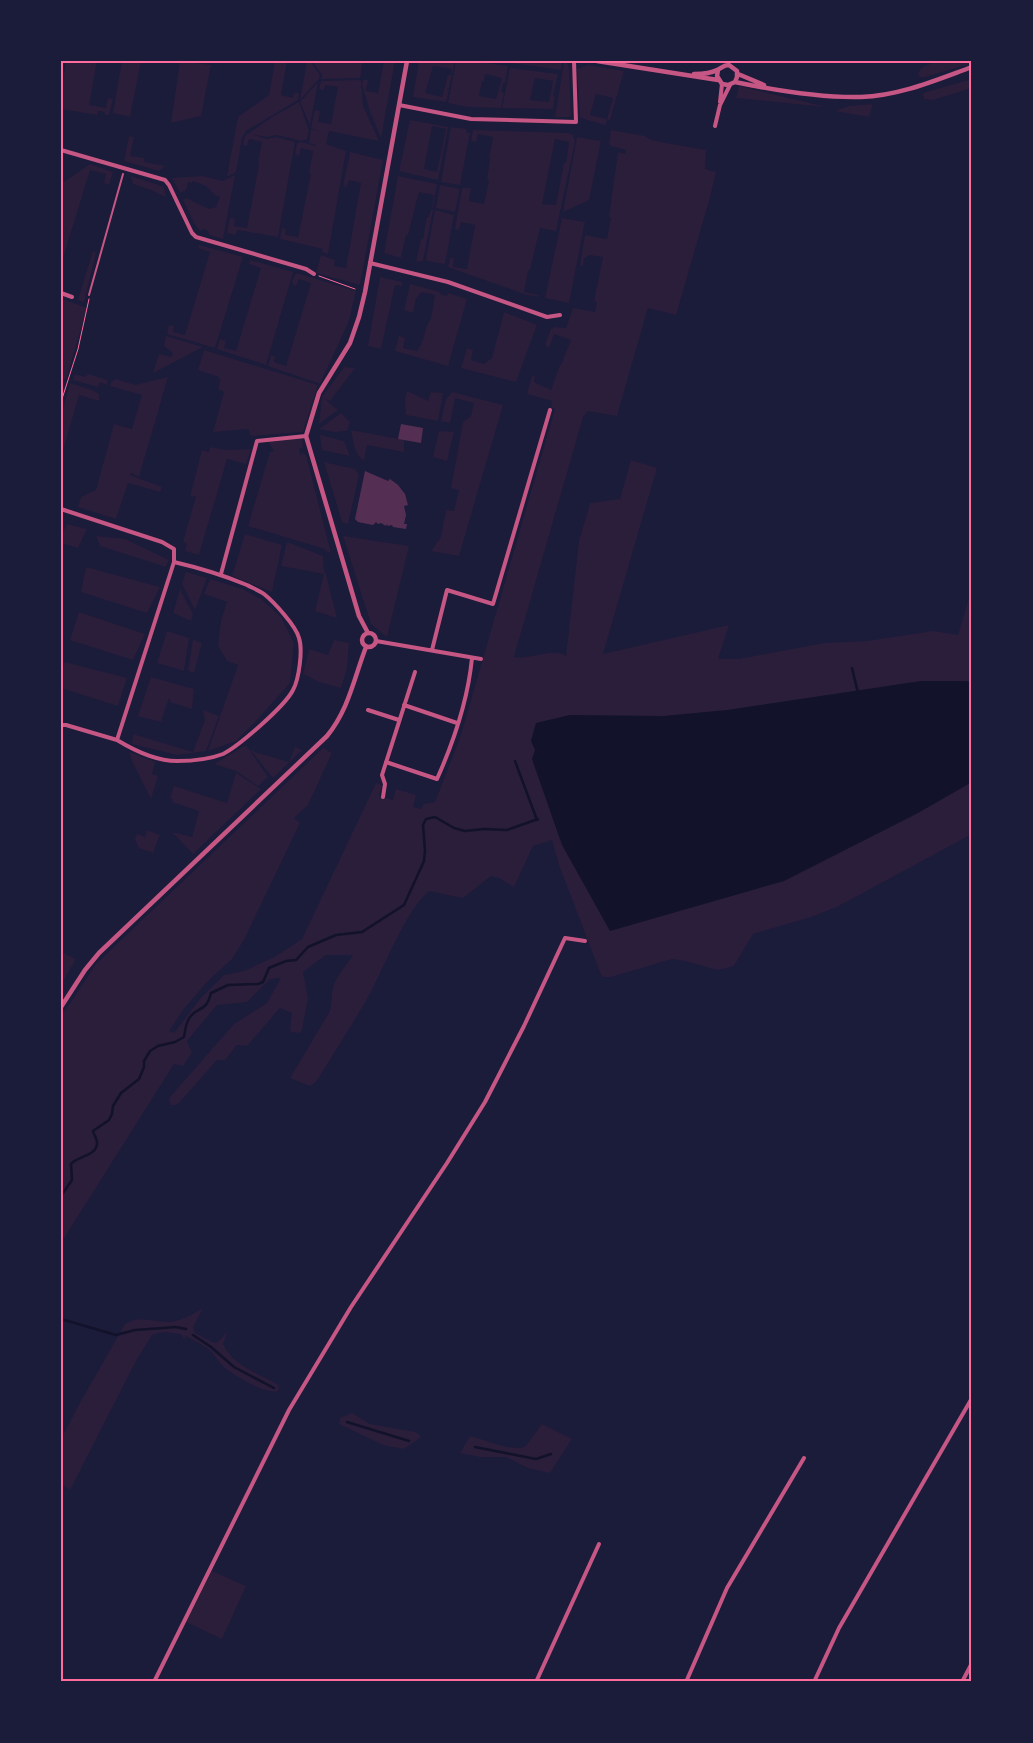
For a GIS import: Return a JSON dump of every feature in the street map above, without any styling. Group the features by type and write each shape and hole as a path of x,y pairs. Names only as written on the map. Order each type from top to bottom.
{"street":[{"path":"376,641 374,635 368,633 359,616 306,436 319,393 350,343 359,317 407,61"},
{"path":"399,105 471,119 576,122 574,61"},
{"path":"597,61 718,80 722,84 861,97 915,87 972,69"},
{"path":"688,75 718,70 725,63 735,68 738,74 770,88"},
{"path":"718,70 718,80"},
{"path":"720,105 738,74"},
{"path":"715,126 722,84"},
{"path":"61,150 165,180 192,233 196,237 314,274"},
{"path":"370,263 448,282 547,317 560,315"},
{"path":"61,293 72,296"},
{"path":"432,650 447,590 494,604 550,410"},
{"path":"221,574 257,441 306,436"},
{"path":"61,509 162,542 174,549 174,562 117,740"},
{"path":"61,725 117,740 128,747 162,759 177,761 220,754 243,742 292,692 297,679 300,637 286,616 263,593 221,574 174,562"},
{"path":"366,647 362,640 364,635 368,633"},
{"path":"376,641 481,659"},
{"path":"366,647 372,646 376,641"},
{"path":"61,1007 85,970 99,953 327,736 338,722 346,706 366,647"},
{"path":"386,762 438,779 448,755 468,691 472,658"},
{"path":"383,797 385,784 382,775 415,672"},
{"path":"404,704 457,723"},
{"path":"368,710 399,720"},
{"path":"154,1682 289,1410 345,1316 447,1163 484,1102 524,1026 565,938 585,941"},
{"path":"814,1682 839,1628 972,1398"},
{"path":"686,1682 727,1588 804,1458"},
{"path":"536,1682 599,1544"},
{"path":"962,1682 972,1663"}],"lane":[{"path":"89,295 123,174"}],"path":[{"path":"314,274 355,289"},
{"path":"61,402 78,349 89,295"}],"shaded area":[{"path":"66,61 97,61 89,105 106,108 108,98 113,99 109,115 98,111 97,115 61,109"},
{"path":"122,61 141,61 130,117 113,113"},
{"path":"180,61 211,65 201,116 171,123"},
{"path":"275,61 287,61 281,95 293,98 294,93 299,93 298,100 246,131 242,138 236,172 227,176 238,117 269,95"},
{"path":"307,61 310,61 320,75 319,79 300,100"},
{"path":"312,61 363,61 360,78 321,79 322,75"},
{"path":"384,61 395,61 381,138 370,112 362,84 363,80 368,80 366,91 378,93"},
{"path":"419,61 455,61 449,88 447,89 449,90 446,102 413,97","holes":["433,66 452,69 451,75 448,75 442,97 425,93"]},
{"path":"456,61 472,61 508,66 505,83 503,83 501,92 504,93 501,108 467,107 448,103","holes":["485,74 502,78 496,99 479,96"]},
{"path":"497,61 556,61 562,62 561,70"},
{"path":"950,61 972,61 972,63 925,77 920,77 918,74 927,65"},
{"path":"564,62 569,67 571,115 569,117 555,117"},
{"path":"588,65 624,71 610,120 607,119 606,125 580,117 577,69","holes":["596,94 613,98 607,119 590,115"]},
{"path":"510,68 558,74 553,96 555,97 553,109 502,108","holes":["535,78 553,81 549,102 530,100"]},
{"path":"972,79 972,88 933,100 924,99 923,93"},
{"path":"361,80 363,106 379,141 329,131 326,144 346,151 328,254 322,252 323,249 280,239 282,228 286,229 285,235 298,237 311,173 309,173 313,151 301,148 299,156 295,154 297,143 301,142 316,146 309,143 311,129 321,132 311,128 315,110 320,111 318,122 331,124 338,87 325,85 324,90 319,89 321,81"},
{"path":"318,82 310,125 300,102"},
{"path":"739,86 826,107 736,98"},
{"path":"299,102 309,130 307,139 302,141 277,135 267,137 251,134 267,139 276,137 295,142 278,237 238,230 235,235 227,233 230,218 235,219 234,226 247,228 259,164 262,142 249,139 247,146 243,145 245,136 272,117"},
{"path":"873,104 869,117 835,111 849,106"},
{"path":"410,120 448,127 438,180 399,171","holes":["432,126 446,129 437,172 424,169"]},
{"path":"451,127 467,129 466,132 470,133 460,185 441,182"},
{"path":"473,130 568,133 573,135 575,142 556,231 540,228 530,270 528,271 524,292 538,295 538,297 527,295 448,267 450,258 454,258 453,267 467,269 475,225 461,222 459,230 455,229 462,188 471,188 469,201 484,204 489,181 487,180 489,158 493,137 478,134 476,142 471,141","holes":["555,139 569,142 556,205 542,204"]},
{"path":"611,130 645,136 651,140 706,150 705,169 716,172 676,315 648,308 617,416 588,411 583,417 514,657 527,657 548,653 566,656 579,541 590,503 620,499 631,460 657,468 603,654 729,625 718,659 739,659 824,643 867,641 933,631 958,635 972,588 972,834 837,907 811,917 753,934 734,966 718,970 672,959 611,977 601,975 559,865 552,840 533,846 514,887 499,878 491,876 463,898 429,891 421,899 405,923 372,990 352,1025 316,1082 310,1086 290,1078 330,1011 332,990 353,955 326,955 303,972 308,998 302,1030 299,1033 290,1030 292,1013 280,1008 247,1046 237,1045 225,1060 217,1060 179,1103 171,1105 170,1097 234,1024 267,1003 281,978 270,979 247,1002 217,1005 187,1041 192,1053 183,1066 174,1064 61,1243 61,1017 96,964 323,748 332,753 308,805 294,818 300,823 244,940 232,959 207,982 183,1010 169,1031 174,1033 200,999 224,975 244,971 276,956 302,939 376,783 382,785 379,796 393,800 396,789 416,795 413,807 421,809 424,804 435,802 460,738 555,409 551,408 552,401 527,394 532,375 535,377 534,382 551,390 571,340 554,334 549,348 545,345 551,329 555,327 566,328 573,308 595,312 597,302 594,301 603,257 589,255 584,259 583,266 580,265 585,235 607,239 618,152 625,154 626,150 611,146 609,143"},
{"path":"129,136 134,137 130,156 144,158 144,162 165,166 159,171 124,161"},
{"path":"577,137 601,141 589,200 563,212"},
{"path":"350,152 383,160 360,285 316,273 321,255 335,260 334,266 346,268 361,183 349,180 347,187 343,186"},
{"path":"90,164 113,172 109,185 104,183 106,174 90,170 61,265 61,184"},
{"path":"235,175 223,239 209,235 208,231 204,229 200,231 183,200 186,198 209,209 216,207 220,197 215,195 206,186 193,181 192,183 188,182 186,190 180,193 172,178 203,176 223,181"},
{"path":"131,176 164,187 166,197 133,184"},
{"path":"398,176 437,184 433,207 434,195 419,192 401,258 384,253"},
{"path":"440,185 460,189 455,212 436,208"},
{"path":"431,210 433,210 423,261 416,262 427,217 429,217"},
{"path":"435,210 454,215 445,264 427,261 426,259"},
{"path":"562,218 585,222 569,303 545,298"},
{"path":"199,245 243,257 215,348 167,334 169,325 174,326 173,332 185,335 210,252 198,248"},
{"path":"93,251 96,253 84,302 78,300"},
{"path":"250,260 293,272 266,365 217,349 220,339 226,341 224,348 236,351 261,268 249,264"},
{"path":"296,273 356,291 349,321 320,384 268,366 271,355 275,357 274,362 286,366 311,283 299,279 296,286 294,285 292,282"},
{"path":"380,277 402,282 402,286 395,285 381,349 368,346"},
{"path":"410,284 440,292 440,294 447,296 448,293 467,299 448,366 395,351 399,336 405,338 403,348 417,351 431,319 435,295 421,292 416,299 413,313 404,310"},
{"path":"62,299 87,308 66,380 61,376"},
{"path":"504,312 537,325 516,382 461,368 467,348 473,350 471,360 484,364 492,358"},
{"path":"166,336 203,347 153,373 159,354 171,357 173,353 164,346"},
{"path":"204,350 318,385 303,432 251,436 248,429 213,432 224,392 218,389 219,377 198,370"},
{"path":"344,367 355,368 330,401 324,398 338,410 319,424 322,397"},
{"path":"75,374 85,377 88,374 107,380 107,385 100,382 98,387 73,380"},
{"path":"168,377 139,477 131,473 130,475 162,487 160,492 128,483 116,519 78,507 81,497 96,490 114,424 132,429 142,395 110,386 111,382 116,379 135,385"},
{"path":"70,383 99,394 99,401 79,395 61,458 61,417"},
{"path":"407,391 428,401 431,392 443,393 438,421 406,415 405,398"},
{"path":"452,392 503,405 459,556 431,551 441,537 446,510 454,511 459,490 451,488 463,422 471,416 474,403 455,398 450,423 441,421 446,399"},
{"path":"341,413 350,422 347,431 334,432 319,429"},
{"path":"351,430 404,440 404,452 367,445 364,461 356,451"},
{"path":"439,431 454,432 447,461 433,457"},
{"path":"320,435 344,441 350,456 322,450"},
{"path":"302,437 303,447 299,449 302,460 301,453 306,455 331,553 325,549 248,526 270,452 274,451 267,440"},
{"path":"210,447 226,450 251,449 246,464 227,459 199,555 185,551 187,544 183,542 196,496 190,497 202,450 209,452"},
{"path":"324,462 355,469 359,475 348,524 342,522"},
{"path":"67,524 87,529 78,548 61,543 61,536"},
{"path":"245,534 282,545 272,592 232,576"},
{"path":"96,536 125,539 169,560 166,566 163,566 100,546"},
{"path":"343,536 409,546 387,637 371,624"},
{"path":"287,542 323,556 324,572 337,618 315,611 324,574 281,566"},
{"path":"86,567 160,587 147,613 81,592"},
{"path":"186,572 207,578 195,610 182,584"},
{"path":"210,579 242,589 261,599 281,617 294,643 290,683 236,741 208,751 238,665 227,661 218,646 221,621 227,602 204,594"},
{"path":"180,589 193,614 191,621 173,613"},
{"path":"79,612 145,634 133,660 70,640"},
{"path":"167,631 189,638 184,671 157,663"},
{"path":"193,639 202,643 194,673 188,671"},
{"path":"334,640 349,643 347,669 341,688 319,682 303,674 309,649 328,655"},
{"path":"65,662 127,678 118,706 61,688 61,672"},
{"path":"151,677 194,689 192,709 170,702 169,698 161,722 138,716"},
{"path":"921,681 967,681 972,683 972,782 918,813 784,881 610,931 562,845 532,759 535,750 531,741 536,723 570,715 663,716 727,710"},
{"path":"203,710 219,716 206,751 177,755 132,744 133,734 193,752 205,720"},
{"path":"246,745 268,777 258,786 236,771 214,764"},
{"path":"295,747 302,750 273,778 249,748 255,752 289,762"},
{"path":"130,752 155,762 152,774 158,776 151,799 131,759"},
{"path":"236,773 261,789 193,854 172,832 192,837 199,811 172,802 173,799 170,798 174,786 227,803"},
{"path":"147,830 160,835 153,853 139,848 135,839 137,834 145,837"},
{"path":"61,952 76,959 61,985"},
{"path":"203,1308 193,1327 195,1333 214,1343 218,1342 228,1331 223,1344 232,1358 246,1368 277,1384 279,1387 278,1391 259,1388 243,1380 225,1368 210,1350 186,1336 184,1340 182,1335 174,1333 163,1332 152,1335 136,1361 70,1490 61,1484 61,1439 125,1324 138,1319 162,1322 175,1321"},
{"path":"352,1413 370,1424 415,1432 420,1435 420,1438 404,1449 383,1445 339,1424 340,1418"},
{"path":"542,1424 572,1439 550,1473 528,1468 506,1457 480,1457 460,1453 470,1436 511,1448 525,1447"},
{"path":"212,1571 246,1586 222,1639 186,1622"}],"building":[{"path":"401,424 423,428 421,443 398,439"},
{"path":"365,471 388,481 390,479 405,494 408,505 404,506 406,515 404,524 407,524 406,529 393,527 392,525 388,526 387,524 386,526 376,522 373,525 358,522 355,519"}],"waterway":[{"path":"852,668 858,693"},
{"path":"515,761 537,820"},
{"path":"61,1196 72,1180 71,1164 94,1150 97,1142 93,1131 109,1120 113,1106 121,1093 139,1079 144,1067 144,1061 150,1051 158,1046 175,1042 184,1037 189,1019 207,1004 211,993 228,985 258,984 263,982 269,968 286,961 296,960 308,947 336,935 362,932 404,905 424,861 423,825 426,819 435,817 454,828 465,831 484,829 507,830 538,819"},
{"path":"61,1319 116,1335 135,1330 175,1327 186,1329"},
{"path":"193,1335 211,1347 234,1367 274,1388"},
{"path":"347,1422 409,1441"},
{"path":"475,1447 536,1459 551,1454"}]}
